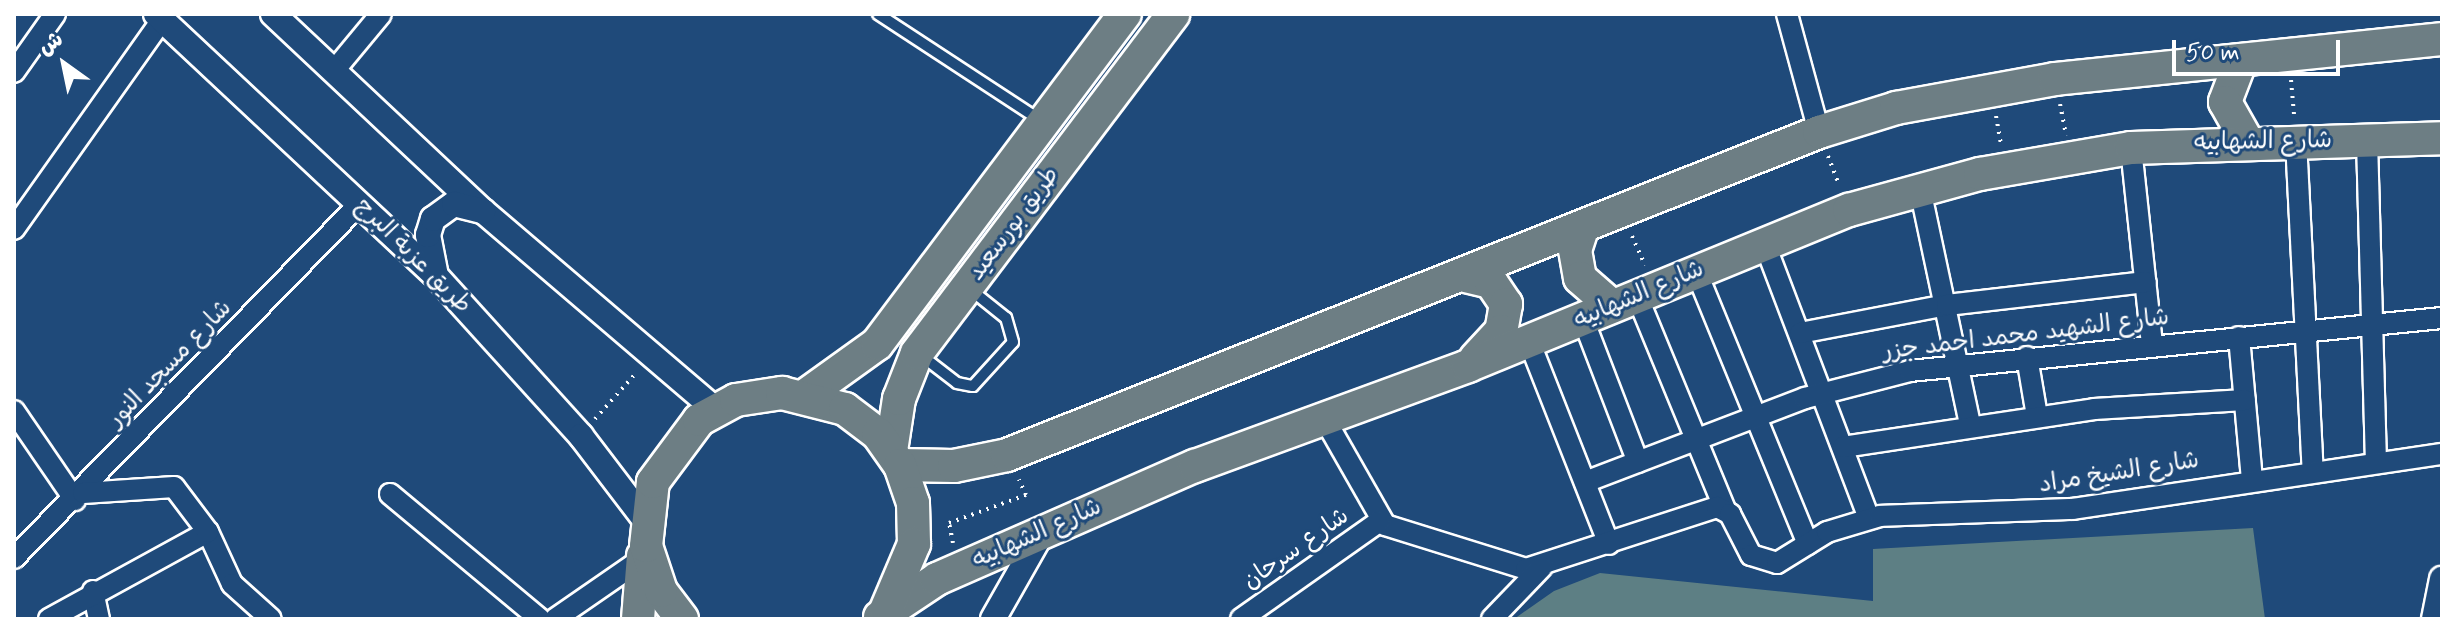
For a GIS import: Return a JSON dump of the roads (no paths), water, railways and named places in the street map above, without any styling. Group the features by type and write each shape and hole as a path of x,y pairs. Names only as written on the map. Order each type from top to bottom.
{"highway":[{"name":"طريق بورسعيد","path":"806,395 877,344 1125,14"},
{"name":"طريق بورسعيد","path":"895,458 899,399 917,353 1173,14"},
{"path":"895,458 954,466 1007,455 1465,276 1819,132 1991,88 2442,39"},
{"path":"2241,60 2225,102 2247,141"},
{"name":"شارع الشهابيه","path":"879,618 959,568 1043,531 1324,418 1468,366 1764,242 1849,210 2005,169 2131,148 2247,141 2442,138"},
{"path":"1582,229 1575,250 1580,278 1635,297"},
{"path":"1465,276 1491,282 1507,311 1501,331 1468,366"},
{"path":"638,619 645,542 666,456 715,409 759,394 806,395 862,420 895,458 913,503 914,544 902,583 879,618"},
{"path":"645,542 661,591 682,619"}],"street":[{"path":"14,72 55,14"},
{"path":"273,14 483,211 649,359 715,409"},
{"path":"333,72 381,14"},
{"path":"1787,14 1819,132"},
{"path":"14,229 159,17"},
{"name":"طريق عزبة البرج","path":"159,17 436,276 581,436 645,542"},
{"path":"2296,141 2302,331 2313,471"},
{"path":"2367,141 2369,325 2376,462"},
{"path":"2131,148 2152,346"},
{"path":"1920,189 1970,425"},
{"name":"شارع مسجد النور","path":"14,558 79,496 361,203"},
{"path":"436,276 428,235 433,219 454,204 483,211"},
{"path":"1764,242 1869,518"},
{"path":"1696,271 1808,544"},
{"path":"1800,333 1947,305 2146,282"},
{"name":"شارع الشيخ مراد","path":"1635,297 1725,509 1744,549 1759,560 1786,560 1808,544 1869,518 2073,509 2252,479 2442,454"},
{"name":"شارع الشهيد محمد احمد جزر","path":"1585,482 1823,393 1959,364 2442,318"},
{"path":"1583,319 1638,462"},
{"path":"2239,337 2252,479"},
{"path":"1529,341 1609,544"},
{"path":"2027,357 2037,416"},
{"path":"1843,447 2037,416 2245,400"},
{"path":"15,416 79,496 174,487 208,532 232,584 271,619"},
{"path":"1324,418 1380,521 1511,567 1542,567 1725,509"},
{"path":"390,494 540,619"},
{"name":"شارع سرحان","path":"1241,619 1380,521"},
{"path":"993,619 1043,531"},
{"path":"49,619 93,591 208,532"},
{"path":"555,619 645,542"},
{"path":"1492,619 1542,567"},
{"path":"2434,619 2442,579"},
{"path":"93,591 99,619"}],"lane":[{"path":"878,14 1045,123"},
{"path":"917,353 957,383 973,386 1013,342 1006,318 967,287"}]}
